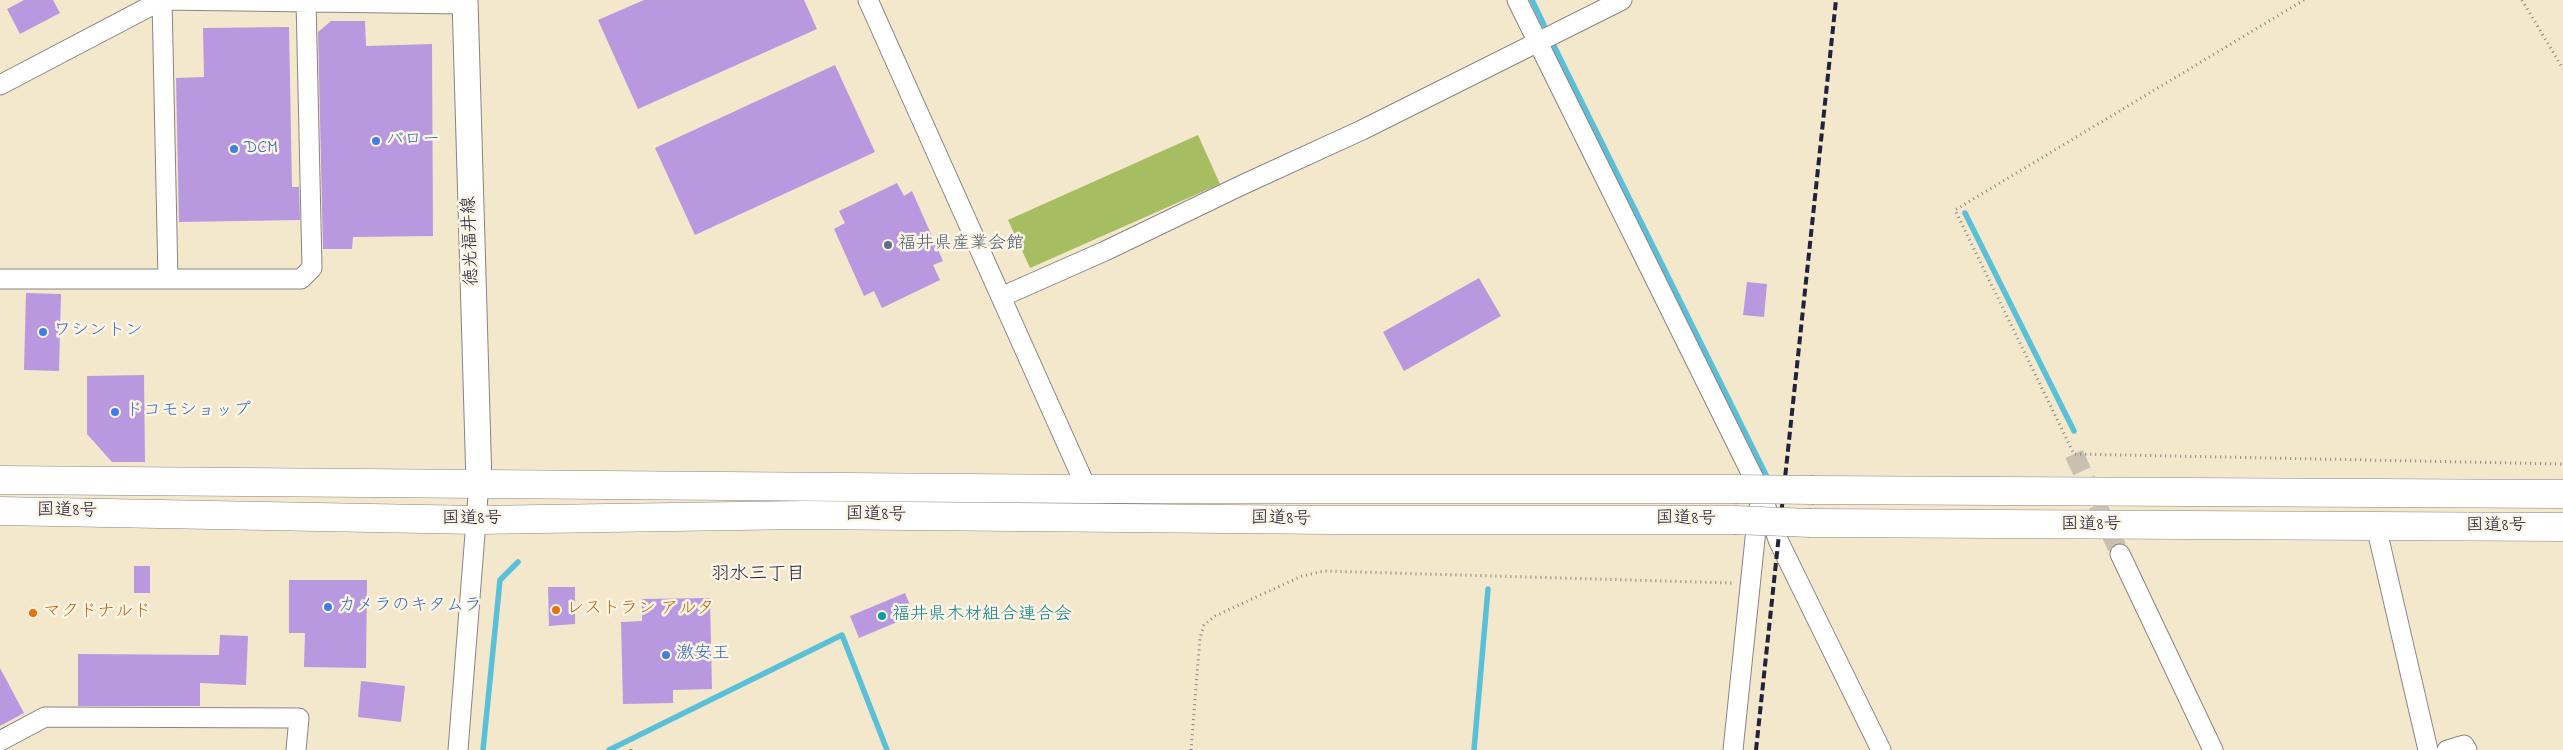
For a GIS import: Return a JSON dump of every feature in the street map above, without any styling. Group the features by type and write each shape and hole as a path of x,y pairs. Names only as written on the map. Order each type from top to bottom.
{"highway":[{"name":"国道8号","path":"0,480 1087,489 2563,494"},
{"name":"国道8号","path":"0,511 477,520 804,515 2563,527"}],"main road":[{"name":"徳光福井線","path":"464,2 479,483"}],"street":[{"path":"162,0 168,279"},
{"path":"0,85 162,0 464,2"},
{"path":"868,0 1087,489"},
{"path":"1517,0 1747,490 1779,542 1881,750"},
{"path":"1001,297 1105,252 1242,185 1362,130 1622,0"},
{"path":"0,279 301,279 312,268 306,1"},
{"path":"458,750 479,483"},
{"path":"1733,750 1750,584 1747,490"},
{"path":"2376,526 2428,750"},
{"path":"2120,554 2213,750"},
{"path":"0,741 46,717 298,718 296,750"},
{"path":"2447,750 2464,745 2467,750"}],"path":[{"path":"2304,0 1955,210 2074,454 2563,464"},
{"path":"2522,0 2563,69"},
{"path":"1191,750 1200,638 1204,625 1215,616 1302,576 1324,570 1750,584"},
{"path":"631,745 631,750"}],"green space":[{"path":"1198,135 1220,184 1030,268 1008,220"}],"building":[{"path":"24,0 53,0 60,13 20,34 7,9"},
{"path":"644,0 804,0 817,29 638,109 598,20"},
{"name":"バロー","path":"331,21 365,21 366,46 432,44 433,236 353,237 352,249 323,249 318,32"},
{"name":"DCM","path":"289,27 292,187 299,187 300,220 179,222 176,78 204,77 203,28"},
{"path":"835,65 875,152 695,235 655,148"},
{"name":"福井県産業会館","path":"897,183 904,196 912,191 943,261 933,265 940,280 882,308 874,291 864,296 834,229 845,223 839,211"},
{"path":"1479,278 1501,316 1404,371 1383,332"},
{"path":"1747,282 1767,284 1764,317 1743,315"},
{"name":"ワシントン","path":"26,293 61,294 59,371 24,370"},
{"path":"144,375 145,462 112,462 87,434 87,376"},
{"path":"134,566 150,566 150,593 134,593"},
{"name":"カメラのキタムラ","path":"289,580 367,580 366,668 304,667 305,633 289,633"},
{"path":"548,587 575,587 575,624 549,626"},
{"name":"福井県木材組合連合会","path":"905,593 914,615 859,638 850,616"},
{"name":"激安王","path":"710,598 712,689 673,690 673,703 623,704 621,622 642,621 642,599"},
{"path":"220,635 248,636 246,685 200,683 200,706 78,706 78,654 219,655"},
{"path":"0,668 24,713 0,726"},
{"path":"361,681 405,686 401,722 358,717"}],"waterway":[{"path":"1532,0 1544,25"},
{"path":"1553,44 1769,481"},
{"path":"1965,213 2074,431"},
{"path":"483,750 500,580 518,562"},
{"path":"1474,750 1488,589"},
{"path":"609,750 842,635 887,750"}],"tunnel":[{"path":"2074,454 2120,554"}],"railway":[{"path":"1756,750 1836,0"}],"place":[{"name":"バロー","path":"376,141"},
{"name":"DCM","path":"234,149"},
{"name":"福井県産業会館","path":"888,245"},
{"name":"ワシントン","path":"43,332"},
{"name":"ドコモショップ","path":"115,412"},
{"name":"カメラのキタムラ","path":"328,607"},
{"name":"レストラン アルタ","path":"556,610"},
{"name":"マクドナルド","path":"33,613"},
{"name":"福井県木材組合連合会","path":"882,616"},
{"name":"激安王","path":"666,655"}],"district":[{"name":"羽水三丁目","path":"758,576"}]}
